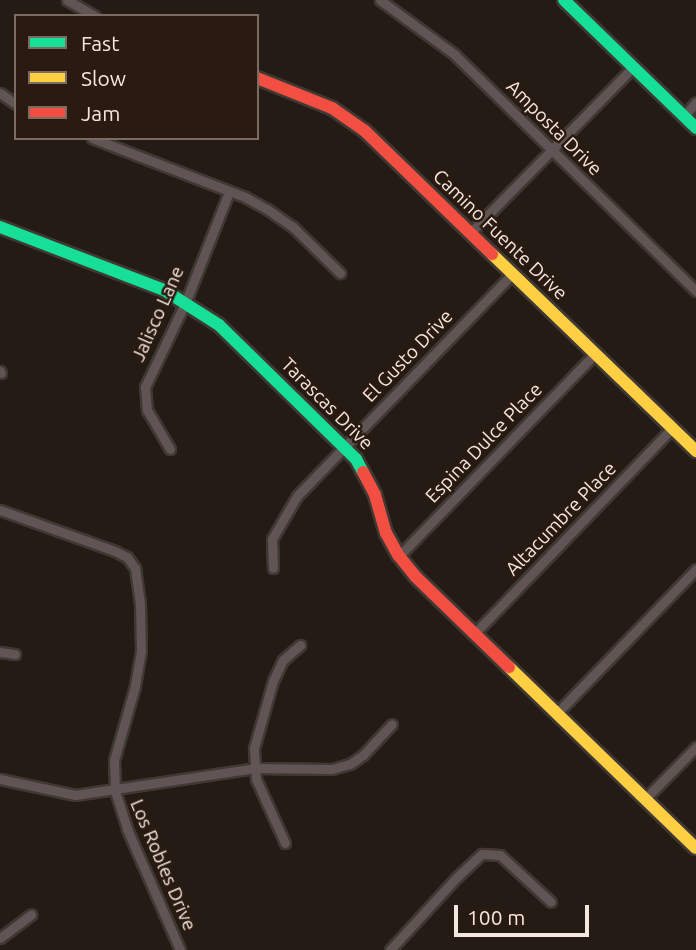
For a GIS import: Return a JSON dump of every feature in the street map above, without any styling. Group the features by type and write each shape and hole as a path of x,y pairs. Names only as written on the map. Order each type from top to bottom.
{"street":[{"path":"67,0 92,14"},
{"name":"Amposta Drive","path":"380,0 454,54 696,291"},
{"path":"564,0 696,128"},
{"path":"470,233 633,66"},
{"name":"Camino Fuente Drive","path":"259,79 312,98 352,121 696,451"},
{"path":"684,116 696,103"},
{"path":"97,140 229,191 267,209 293,227 340,273"},
{"name":"Jalisco Lane","path":"170,449 148,410 144,395 149,376 186,301 229,191"},
{"name":"Tarascas Drive","path":"1,231 164,290 186,301 219,325 345,446 368,478 382,523 398,556 474,634 696,848"},
{"name":"El Gusto Drive","path":"273,568 271,547 278,524 297,496 512,274"},
{"name":"Espina Dulce Place","path":"398,556 595,354"},
{"name":"Altacumbre Place","path":"474,634 672,428"},
{"name":"Los Robles Drive","path":"0,510 115,551 127,557 135,568 140,604 141,651 135,686 114,760 115,791 127,828 180,950"},
{"path":"556,713 696,569"},
{"path":"285,843 256,779 254,748 267,696 283,660 300,645"},
{"path":"0,652 15,654"},
{"path":"0,779 64,795 115,791 255,768 332,769 350,764 392,724"},
{"path":"645,799 696,747"},
{"path":"391,950 482,854 500,855 551,902"},
{"path":"0,938 31,915"}],"traffic: fast":[{"path":"564,0 696,128"},
{"path":"0,227 164,290 219,325 356,459 363,472"}],"traffic: slow":[{"path":"492,254 696,451"},
{"path":"509,667 696,848"}],"traffic: jam":[{"path":"259,79 332,108 365,131 492,254"},
{"path":"363,472 375,495 386,533 399,556 415,576 509,667"}]}
